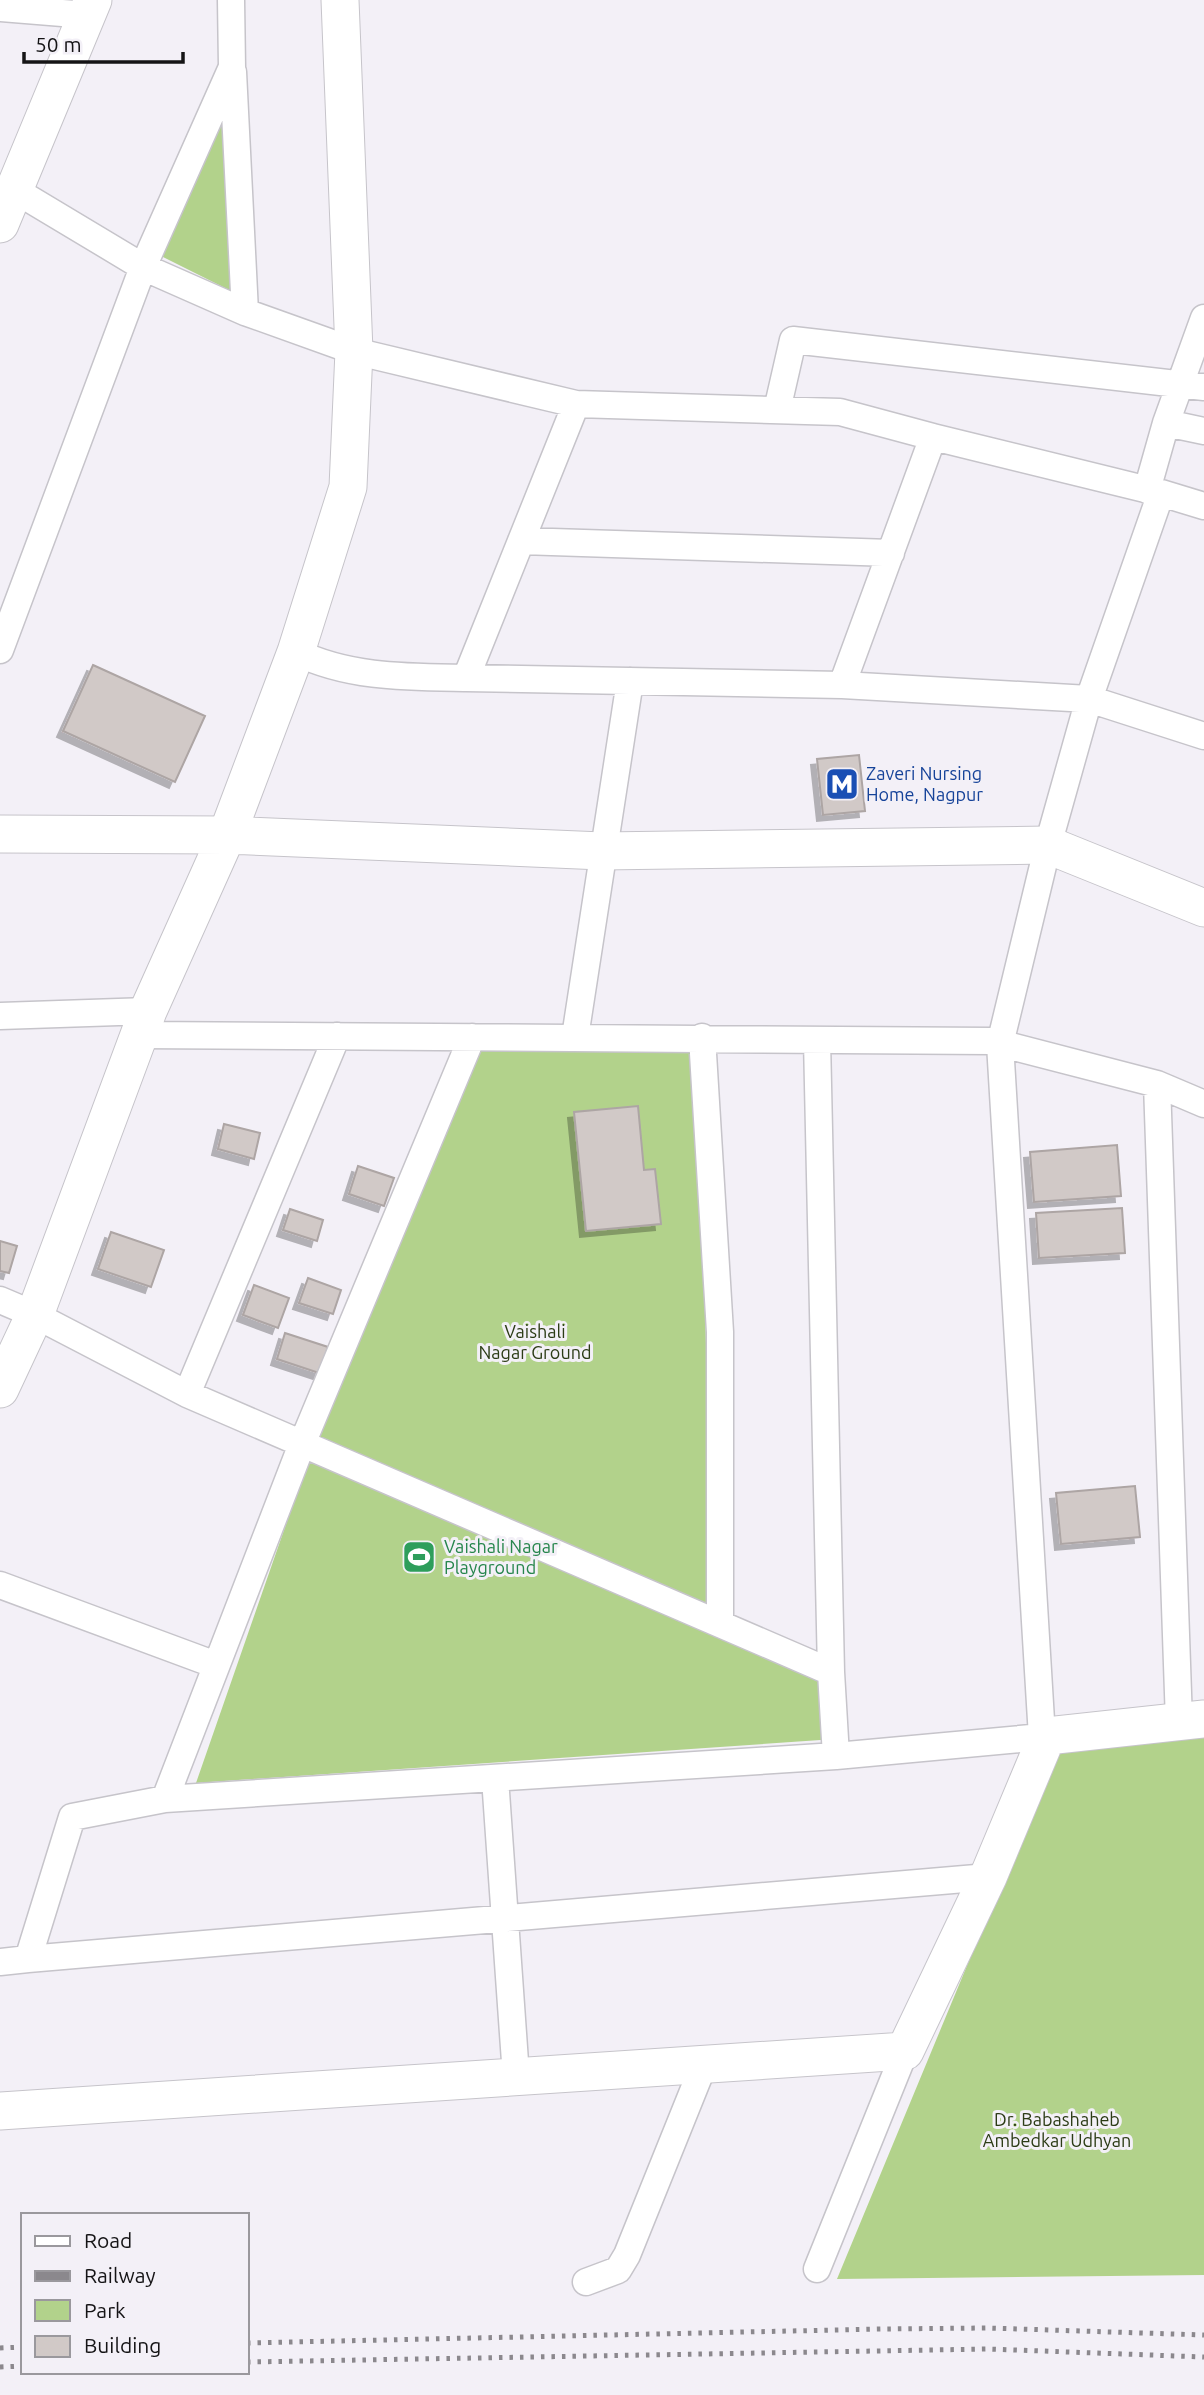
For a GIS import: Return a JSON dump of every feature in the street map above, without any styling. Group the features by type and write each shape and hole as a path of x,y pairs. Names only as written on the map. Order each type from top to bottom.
{"street":[{"path":"231,0 245,312"},
{"path":"0,1389 33,1314 143,1023 227,835 296,652 348,487 354,351 340,0"},
{"path":"0,8 90,7 7,189 0,225"},
{"path":"0,650 143,267 232,67"},
{"path":"7,189 143,267 245,312 354,351 576,404 840,412 1204,506"},
{"path":"817,2269 905,2051 988,1877 1045,1737 1000,1044 1048,845 1089,699 1154,491 1166,422 1192,386 1204,318"},
{"path":"778,410 793,340 1192,386"},
{"path":"466,678 576,404"},
{"path":"1166,422 1204,431"},
{"path":"842,685 933,438"},
{"path":"521,541 891,552"},
{"path":"296,652 323,665 383,674 842,685 1089,699 1204,736"},
{"path":"575,1037 630,681"},
{"path":"0,834 227,835 602,851 1048,845 1204,908"},
{"path":"0,1016 337,1037 702,1037 991,1041 1157,1084 1204,1104"},
{"path":"187,1394 337,1037"},
{"path":"165,1799 302,1444 472,1037"},
{"path":"702,1037 720,1332 720,1624"},
{"path":"817,1040 831,1672 836,1756"},
{"path":"28,1959 72,1817 165,1799 836,1756 1192,1721 1157,1084"},
{"path":"0,1300 33,1314 187,1394 831,1672"},
{"path":"0,1585 216,1665"},
{"path":"495,1778 507,1918 516,2076"},
{"path":"0,1962 988,1877"},
{"path":"0,2111 905,2051"},
{"path":"586,2282 618,2270 627,2255 704,2064"}],"green space":[{"path":"224,108 233,292 159,255"},
{"name":"Vaishali Nagar Ground","path":"474,1040 698,1041 713,1608 314,1434"},
{"name":"Vaishali Nagar Playground","path":"308,1461 820,1654 835,1739 196,1783"},
{"name":"Dr. Babashaheb Ambedkar Udhyan","path":"1204,1726 1204,2275 837,2279 1061,1739"}],"building":[{"path":"93,665 205,716 175,782 63,731"},
{"path":"859,755 865,811 823,815 817,759"},
{"path":"638,1106 644,1170 655,1169 661,1224 586,1231 574,1112"},
{"path":"224,1124 260,1133 254,1159 218,1149"},
{"path":"1117,1145 1121,1196 1034,1202 1030,1152"},
{"path":"358,1166 394,1178 384,1206 349,1194"},
{"path":"1122,1208 1125,1253 1039,1258 1036,1213"},
{"path":"290,1209 323,1220 317,1241 283,1230"},
{"path":"111,1232 164,1250 151,1287 98,1269"},
{"path":"0,1241 17,1246 9,1273 0,1271"},
{"path":"308,1278 341,1290 333,1314 299,1303"},
{"path":"254,1285 289,1298 278,1328 243,1315"},
{"path":"285,1333 328,1347 319,1373 277,1359"},
{"path":"1135,1486 1140,1537 1061,1544 1056,1493"}],"railway":[{"path":"248,2343 988,2328 1204,2335"},
{"path":"0,2348 21,2347"},
{"path":"248,2362 988,2349 1204,2357"},
{"path":"0,2367 21,2366"}],"place":[{"name":"Zaveri Nursing Home, Nagpur","path":"842,784"},
{"name":"Vaishali Nagar Playground","path":"419,1557"}]}
